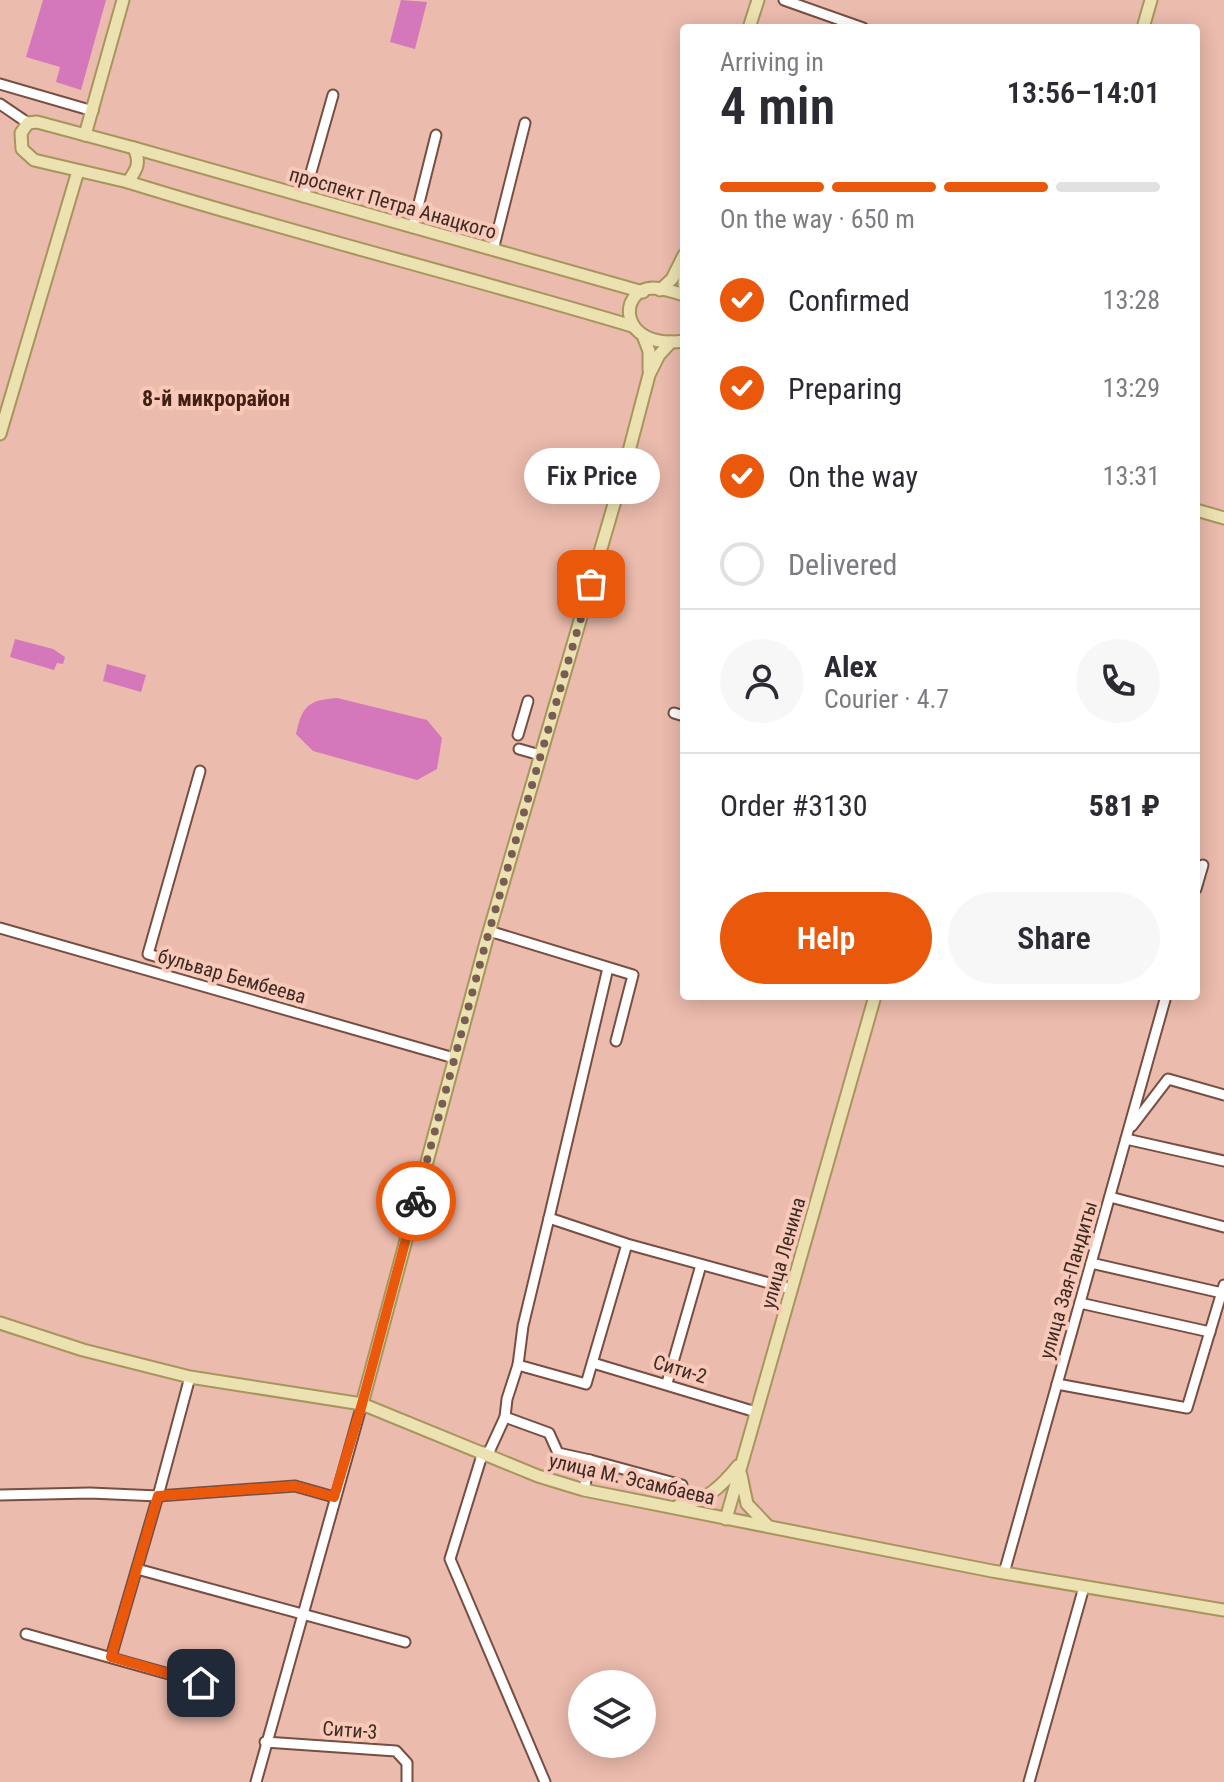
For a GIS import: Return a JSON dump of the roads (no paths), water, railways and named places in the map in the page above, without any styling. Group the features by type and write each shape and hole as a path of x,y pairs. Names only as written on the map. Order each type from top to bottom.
{"main road":[{"path":"85,135 123,0"},
{"path":"750,24 758,0"},
{"path":"1144,24 1151,0"},
{"path":"28,123 20,140 22,149 34,160 128,182 632,326 644,338 649,351 649,375"},
{"name":"проспект Петра Анацкого","path":"28,123 52,125 643,292"},
{"path":"128,182 137,169 139,158 134,148"},
{"path":"0,434 78,171"},
{"path":"660,290 672,279 680,264"},
{"path":"632,326 629,310 632,302 643,292 653,288 680,294"},
{"path":"644,338 678,342"},
{"path":"362,1404 489,931 649,375 659,355 678,342"},
{"path":"1200,511 1224,518"},
{"name":"улица Ленина","path":"726,1519 874,1000"},
{"name":"улица М. Эсамбаева","path":"0,1323 83,1350 190,1377 362,1404 538,1476 584,1490 1004,1573 1224,1610"},
{"path":"669,1507 709,1496 741,1462"},
{"path":"741,1462 741,1483 747,1504 771,1528"}],"street":[{"path":"784,0 852,24"},
{"path":"0,84 93,111"},
{"path":"11,87 4,95 2,105 28,123"},
{"path":"304,197 333,95"},
{"path":"493,250 525,123"},
{"path":"413,227 436,135"},
{"path":"518,735 528,701"},
{"path":"519,749 540,755"},
{"name":"бульвар Бембеева","path":"168,960 148,954 200,771"},
{"path":"1200,875 1203,865"},
{"name":"бульвар Бембеева","path":"0,928 454,1058"},
{"path":"489,931 633,975 616,1041"},
{"path":"545,1782 450,1559 485,1453 505,1417 507,1399 518,1365 523,1326 608,968"},
{"name":"улица Зая-Пандиты","path":"1004,1573 1165,1000"},
{"path":"1224,1095 1168,1079 1127,1135 1224,1161"},
{"path":"1110,1197 1224,1227"},
{"path":"549,1218 627,1244 791,1289"},
{"path":"518,1365 586,1384 627,1244"},
{"path":"1057,1384 1187,1408 1223,1289 1091,1263"},
{"path":"667,1383 701,1265"},
{"path":"1080,1303 1210,1332"},
{"name":"Сити-2","path":"593,1363 756,1412"},
{"path":"111,1657 190,1377"},
{"path":"256,1782 362,1404"},
{"path":"505,1417 549,1433 558,1453 682,1485"},
{"path":"584,1490 590,1460"},
{"path":"0,1495 90,1493 158,1496 295,1486 334,1497"},
{"path":"137,1569 405,1642"},
{"path":"1029,1782 1084,1587"},
{"path":"26,1634 201,1683"},
{"name":"Сити-3","path":"265,1742 396,1751 406,1759 407,1782"}],"place":[{"name":"Fix Price","path":"591,584"}],"district":[{"name":"8-й микрорайон","path":"216,398"}]}
